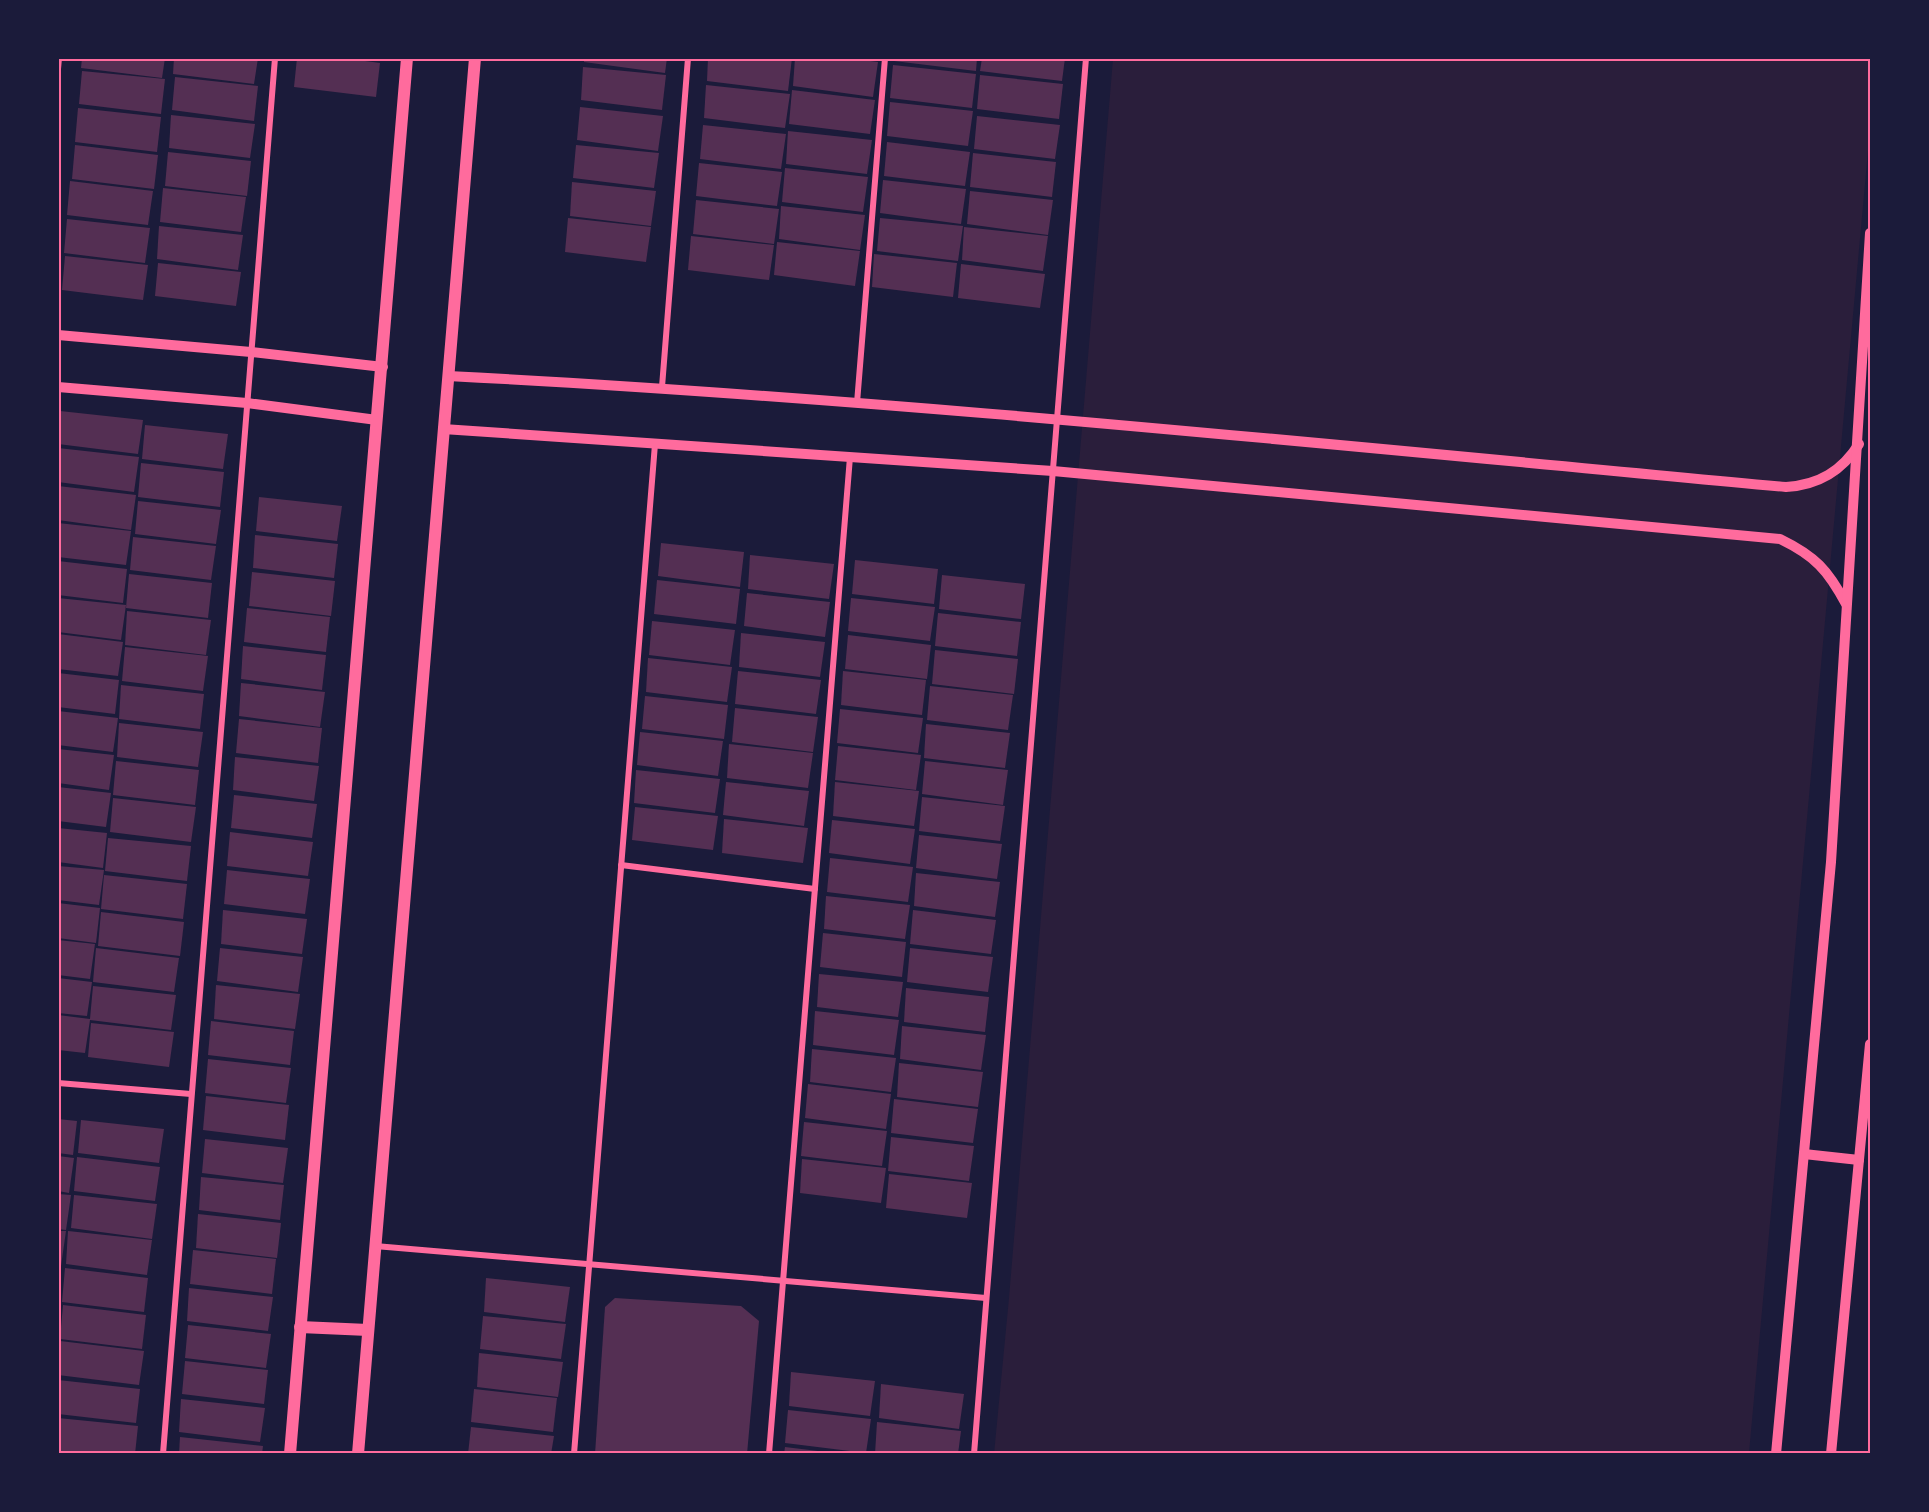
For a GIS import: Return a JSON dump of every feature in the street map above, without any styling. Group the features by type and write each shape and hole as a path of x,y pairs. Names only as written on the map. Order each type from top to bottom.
{"main road":[{"path":"290,1454 383,367 407,58"},
{"path":"358,1454 475,58"},
{"path":"300,1327 368,1330"}],"street":[{"path":"58,69 59,58"},
{"path":"163,1454 275,58"},
{"path":"662,387 688,58"},
{"path":"856,403 885,58"},
{"path":"974,1454 1086,58"},
{"path":"1776,1454 1831,862 1846,604 1859,444 1870,232"},
{"path":"58,335 251,352 383,367"},
{"path":"448,376 662,387 856,403 1786,487 1803,486 1831,474 1849,459 1859,444"},
{"path":"58,387 247,403 377,420"},
{"path":"444,429 1053,471 1780,539 1810,555 1821,565 1833,579 1846,604"},
{"path":"574,1454 655,444"},
{"path":"770,1454 850,457"},
{"path":"621,865 815,889"},
{"path":"1831,1454 1870,1044"},
{"path":"58,1083 191,1094"},
{"path":"1804,1154 1859,1160"},
{"path":"375,1246 986,1298"}],"shaded area":[{"path":"1113,59 1870,59 1870,129 1749,1453 994,1454"}],"building":[{"path":"82,58 165,58 162,78 81,68"},
{"path":"174,58 258,58 254,84 173,74"},
{"path":"297,58 343,58 380,63 376,97 294,87"},
{"path":"584,58 667,58 665,73 584,62"},
{"path":"708,58 792,58 788,91 707,81"},
{"path":"795,58 848,58 878,62 873,97 793,86"},
{"path":"894,58 977,58 976,71 894,61"},
{"path":"982,58 1065,58 1062,81 980,71"},
{"path":"893,65 976,74 972,108 890,98"},
{"path":"583,67 666,75 662,110 581,100"},
{"path":"82,71 165,79 161,114 79,104"},
{"path":"980,75 1063,84 1059,119 977,109"},
{"path":"175,77 258,86 254,121 172,110"},
{"path":"706,85 790,94 785,128 704,118"},
{"path":"792,90 875,100 870,134 789,124"},
{"path":"890,102 973,111 968,146 887,136"},
{"path":"580,107 663,116 658,151 577,140"},
{"path":"78,108 161,117 157,152 75,142"},
{"path":"171,115 255,124 250,158 169,148"},
{"path":"977,116 1060,125 1055,159 974,149"},
{"path":"703,125 786,134 781,169 700,159"},
{"path":"788,131 872,140 867,174 786,164"},
{"path":"887,142 970,152 965,186 884,176"},
{"path":"75,145 158,155 154,189 72,179"},
{"path":"576,145 659,153 654,188 573,178"},
{"path":"168,152 251,161 247,196 165,186"},
{"path":"973,153 1056,162 1052,197 970,187"},
{"path":"699,163 782,172 777,206 696,196"},
{"path":"785,168 868,177 863,212 782,202"},
{"path":"883,180 966,189 961,224 880,213"},
{"path":"70,181 153,191 148,225 67,215"},
{"path":"572,182 656,191 651,226 570,216"},
{"path":"163,188 246,197 241,232 160,222"},
{"path":"970,191 1053,200 1048,235 967,224"},
{"path":"696,200 779,209 774,244 693,234"},
{"path":"781,206 865,215 860,250 779,239"},
{"path":"568,218 651,227 646,262 565,252"},
{"path":"880,218 963,226 958,261 877,251"},
{"path":"67,219 150,228 145,263 64,253"},
{"path":"159,226 243,235 238,270 157,259"},
{"path":"964,227 1048,236 1043,271 962,260"},
{"path":"691,236 774,245 769,280 688,270"},
{"path":"777,242 860,251 855,286 774,275"},
{"path":"874,254 957,263 953,297 872,287"},
{"path":"65,256 148,265 143,300 62,290"},
{"path":"158,263 241,272 236,306 155,296"},
{"path":"961,264 1045,274 1040,308 958,298"},
{"path":"60,411 143,420 138,454 58,444"},
{"path":"145,425 228,434 223,469 142,459"},
{"path":"58,448 139,457 134,492 58,482"},
{"path":"141,463 224,472 220,507 138,497"},
{"path":"58,486 136,495 131,530 58,520"},
{"path":"259,497 342,506 337,541 256,531"},
{"path":"138,501 221,510 216,544 135,534"},
{"path":"58,523 131,531 126,565 58,557"},
{"path":"255,535 338,544 334,578 253,568"},
{"path":"133,537 216,546 211,580 130,570"},
{"path":"661,543 744,552 740,587 658,576"},
{"path":"750,555 834,564 829,599 748,589"},
{"path":"855,560 938,569 934,604 852,594"},
{"path":"58,561 127,569 123,603 58,595"},
{"path":"252,572 335,581 331,616 249,606"},
{"path":"129,574 212,583 208,618 126,608"},
{"path":"942,575 1025,584 1021,619 939,609"},
{"path":"657,580 740,589 736,624 654,614"},
{"path":"747,593 830,602 825,637 744,626"},
{"path":"58,598 126,605 121,640 58,632"},
{"path":"851,598 935,607 930,641 848,631"},
{"path":"247,608 330,617 326,652 244,642"},
{"path":"127,611 211,620 206,655 125,645"},
{"path":"938,613 1021,622 1017,656 935,646"},
{"path":"652,621 735,630 730,665 649,655"},
{"path":"741,633 825,642 820,677 739,667"},
{"path":"58,634 123,642 118,676 58,669"},
{"path":"848,635 931,645 927,679 845,669"},
{"path":"243,646 326,655 322,690 241,679"},
{"path":"125,647 208,656 203,691 122,681"},
{"path":"935,650 1018,659 1014,694 932,684"},
{"path":"648,658 732,667 727,702 646,692"},
{"path":"738,671 821,680 816,714 735,704"},
{"path":"843,671 926,680 922,715 841,705"},
{"path":"58,673 119,680 115,714 58,707"},
{"path":"241,683 325,692 320,727 239,716"},
{"path":"121,685 204,694 200,729 119,719"},
{"path":"930,686 1013,695 1008,730 927,720"},
{"path":"645,696 728,705 724,739 642,729"},
{"path":"735,708 818,717 813,752 732,742"},
{"path":"840,709 923,718 918,753 837,743"},
{"path":"58,711 118,718 113,752 58,745"},
{"path":"239,719 322,728 318,763 236,753"},
{"path":"119,723 203,732 198,767 117,757"},
{"path":"926,724 1010,733 1005,768 924,758"},
{"path":"640,732 723,741 718,776 637,765"},
{"path":"729,744 813,753 808,788 727,778"},
{"path":"838,746 921,755 916,790 835,780"},
{"path":"58,749 114,755 109,790 58,783"},
{"path":"235,757 319,766 314,801 233,790"},
{"path":"116,761 199,770 195,805 113,795"},
{"path":"925,761 1008,770 1003,805 922,794"},
{"path":"636,770 720,779 715,813 634,803"},
{"path":"726,782 809,791 804,826 723,815"},
{"path":"835,782 919,791 914,826 833,816"},
{"path":"58,787 111,793 106,827 58,821"},
{"path":"234,795 317,804 312,838 231,828"},
{"path":"922,797 1005,806 1000,841 919,831"},
{"path":"113,798 196,807 191,842 110,832"},
{"path":"635,807 718,816 713,850 632,840"},
{"path":"724,819 808,828 803,863 722,853"},
{"path":"832,820 915,829 910,864 829,853"},
{"path":"58,828 107,833 103,868 58,862"},
{"path":"230,832 313,842 308,876 227,866"},
{"path":"919,835 1002,844 997,879 916,868"},
{"path":"108,838 191,846 187,881 105,871"},
{"path":"830,858 913,867 908,902 827,892"},
{"path":"58,866 104,870 99,905 58,900"},
{"path":"227,870 310,879 305,914 224,904"},
{"path":"916,873 1000,882 995,917 914,906"},
{"path":"104,875 187,884 183,919 101,909"},
{"path":"826,896 910,905 905,939 824,929"},
{"path":"58,903 100,908 96,943 58,938"},
{"path":"223,910 307,919 302,954 221,944"},
{"path":"913,910 996,920 991,954 910,944"},
{"path":"101,912 184,922 180,956 98,946"},
{"path":"823,933 906,942 902,977 820,967"},
{"path":"58,940 95,944 90,979 58,975"},
{"path":"96,948 179,958 174,992 93,982"},
{"path":"220,948 303,957 298,992 217,981"},
{"path":"910,948 993,957 988,992 907,982"},
{"path":"819,974 903,982 898,1017 817,1007"},
{"path":"58,978 92,982 87,1016 58,1013"},
{"path":"216,985 300,994 295,1029 214,1019"},
{"path":"93,986 176,995 171,1030 90,1020 85,1053 58,1050 58,1015 90,1019"},
{"path":"906,988 989,997 985,1032 904,1022"},
{"path":"815,1011 899,1020 894,1055 813,1045"},
{"path":"211,1021 294,1031 290,1065 208,1055"},
{"path":"91,1023 174,1032 169,1067 88,1057"},
{"path":"902,1026 986,1035 981,1070 900,1059"},
{"path":"812,1049 896,1058 891,1092 810,1082"},
{"path":"208,1059 291,1068 286,1103 205,1093"},
{"path":"899,1063 983,1072 978,1107 897,1097"},
{"path":"808,1084 891,1094 886,1129 805,1118"},
{"path":"206,1096 289,1105 285,1140 203,1130"},
{"path":"894,1099 978,1109 973,1143 891,1133"},
{"path":"58,1119 77,1121 73,1155 58,1153"},
{"path":"81,1120 164,1129 159,1163 78,1153"},
{"path":"804,1122 887,1131 882,1166 801,1156"},
{"path":"891,1137 974,1146 969,1181 888,1171"},
{"path":"205,1139 288,1148 283,1183 202,1173"},
{"path":"58,1156 74,1158 69,1193 58,1191"},
{"path":"77,1157 160,1167 155,1201 74,1191"},
{"path":"802,1159 886,1168 881,1203 800,1193"},
{"path":"889,1174 972,1183 967,1218 886,1208"},
{"path":"201,1177 284,1185 280,1220 199,1210"},
{"path":"58,1194 71,1195 66,1230 58,1229"},
{"path":"74,1195 157,1204 152,1239 71,1228"},
{"path":"198,1214 281,1223 277,1258 196,1248"},
{"path":"58,1231 66,1231 61,1266 58,1266"},
{"path":"68,1231 152,1240 147,1275 66,1264"},
{"path":"193,1250 276,1259 272,1294 190,1284"},
{"path":"65,1268 148,1278 144,1312 62,1302"},
{"path":"486,1278 570,1287 565,1322 484,1312"},
{"path":"189,1288 273,1297 268,1331 187,1321"},
{"path":"615,1298 741,1306 759,1321 747,1454 595,1454 605,1307"},
{"path":"63,1305 146,1315 142,1349 60,1339"},
{"path":"483,1316 566,1324 561,1359 480,1349"},
{"path":"188,1325 271,1334 266,1368 185,1358"},
{"path":"60,1341 144,1351 139,1385 58,1375"},
{"path":"479,1353 563,1362 558,1397 477,1387"},
{"path":"185,1361 268,1370 264,1404 182,1394"},
{"path":"791,1372 875,1381 870,1416 789,1406"},
{"path":"58,1380 140,1389 136,1423 58,1414"},
{"path":"881,1384 964,1394 959,1429 879,1418"},
{"path":"474,1389 557,1398 553,1432 471,1422"},
{"path":"181,1399 265,1408 260,1442 179,1432"},
{"path":"788,1410 871,1419 866,1453 785,1443"},
{"path":"58,1418 138,1426 135,1454 58,1452"},
{"path":"877,1422 961,1431 958,1454 875,1454"},
{"path":"471,1427 554,1436 551,1454 468,1454"},
{"path":"180,1437 263,1446 262,1454 179,1454"},
{"path":"785,1447 826,1452 826,1454 784,1454"}]}
